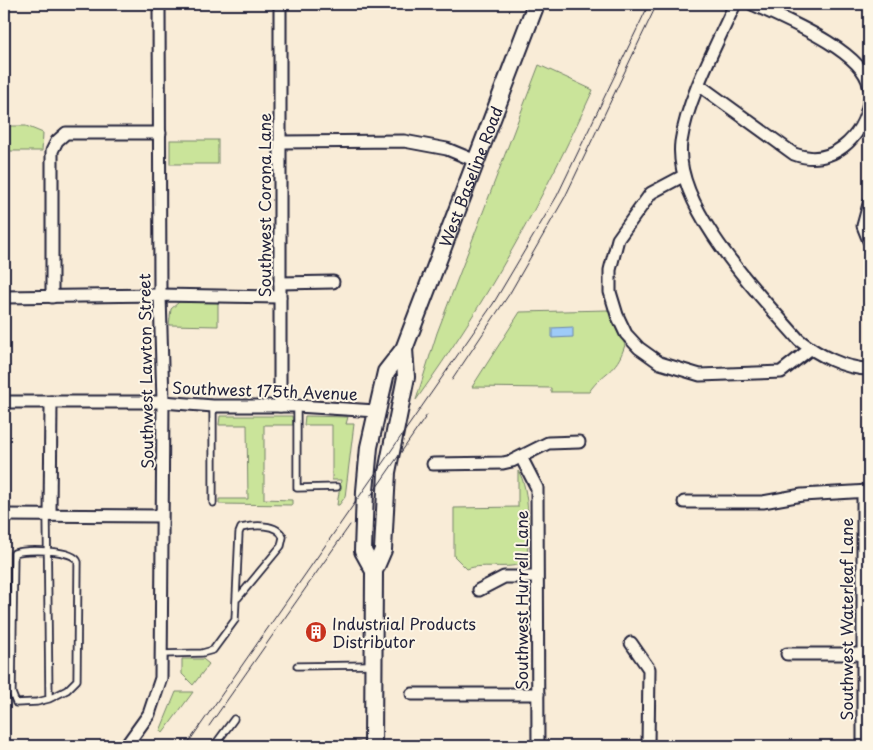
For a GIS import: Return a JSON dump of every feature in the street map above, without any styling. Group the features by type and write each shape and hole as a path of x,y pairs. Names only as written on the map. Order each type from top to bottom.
{"main road":[{"name":"West Baseline Road","path":"374,571 364,551 364,523 369,448 386,372 404,349 536,4"},
{"name":"West Baseline Road","path":"373,746 374,571 384,550 387,472 406,377 404,349"}],"street":[{"name":"Southwest Lawton Street","path":"126,746 138,733 156,696 161,678 163,402 160,295 159,4"},
{"name":"Southwest Corona Lane","path":"280,4 280,406"},
{"path":"735,4 699,85 681,144 683,176 696,207 738,268 795,335 810,349 847,366 869,369"},
{"path":"752,4 797,25 839,50 860,68 868,78 869,86"},
{"path":"699,85 794,154 806,158 827,156 842,148 854,136 867,116 869,102"},
{"path":"52,296 52,151 57,141 66,133 160,133"},
{"path":"280,142 404,142 447,150 476,161"},
{"path":"683,176 651,193 618,239 610,270 610,292 617,315 626,334 639,348 660,363 700,375 781,372 810,349"},
{"path":"869,204 863,226 869,241"},
{"path":"280,283 333,282"},
{"path":"4,296 280,296"},
{"name":"Southwest 175th Avenue","path":"4,402 163,402 213,406 297,406 376,411"},
{"path":"49,515 51,402"},
{"path":"433,464 503,463 521,457 548,443 579,442"},
{"name":"Southwest Hurrell Lane","path":"521,457 537,488 538,746"},
{"path":"684,502 763,502 802,495 866,491"},
{"name":"Southwest Waterleaf Lane","path":"863,746 862,654 866,491"},
{"path":"4,515 161,516"},
{"path":"479,590 504,577 536,577"},
{"path":"631,643 649,669 648,746"},
{"path":"787,654 862,654"},
{"path":"412,694 538,694"}],"lane":[{"path":"213,406 213,503"},
{"path":"297,406 298,488 337,487"},
{"path":"49,515 47,552 49,699"},
{"path":"161,654 202,653 213,650 235,620 238,598 239,533 241,528 276,528 282,537 281,546 238,598"},
{"path":"47,552 74,555 78,562 77,680 67,690 49,699 23,704 16,703 13,700 12,629 14,553 47,552"},
{"path":"4,629 12,629"},
{"path":"297,666 374,665"},
{"path":"214,746 234,719"},
{"path":"300,746 358,746"}],"green space":[{"path":"539,65 593,90 554,171 512,249 467,325 416,400 437,333"},
{"path":"4,126 26,126 43,133 42,151 4,151"},
{"path":"170,140 218,140 218,164 170,164"},
{"path":"179,302 218,302 218,326 169,325 171,309"},
{"path":"608,310 625,345 614,367 589,392 551,392 551,388 472,387 520,312"},
{"path":"220,416 292,416 293,425 264,425 264,499 292,500 292,505 219,504 219,499 248,499 247,425 219,425"},
{"path":"305,416 348,417 346,424 354,424 345,497 339,505 337,505 341,480 332,480 332,425 304,425"},
{"path":"518,471 522,478 527,501 528,540 526,560 521,564 515,565 482,566 467,569 454,556 454,508 518,507"},
{"path":"182,659 203,659 209,664 193,685 182,674"},
{"path":"176,692 193,692 163,733 160,731"}],"water":[{"path":"573,327 573,337 552,338 552,328"}],"tram line":[{"path":"186,746 493,304 557,196 649,4"},
{"path":"452,380 510,293 565,197 657,4"},
{"path":"370,497 427,415"},
{"path":"209,726 350,525"}],"place":[{"name":"Industrial Products Distributor","path":"316,632"}]}
